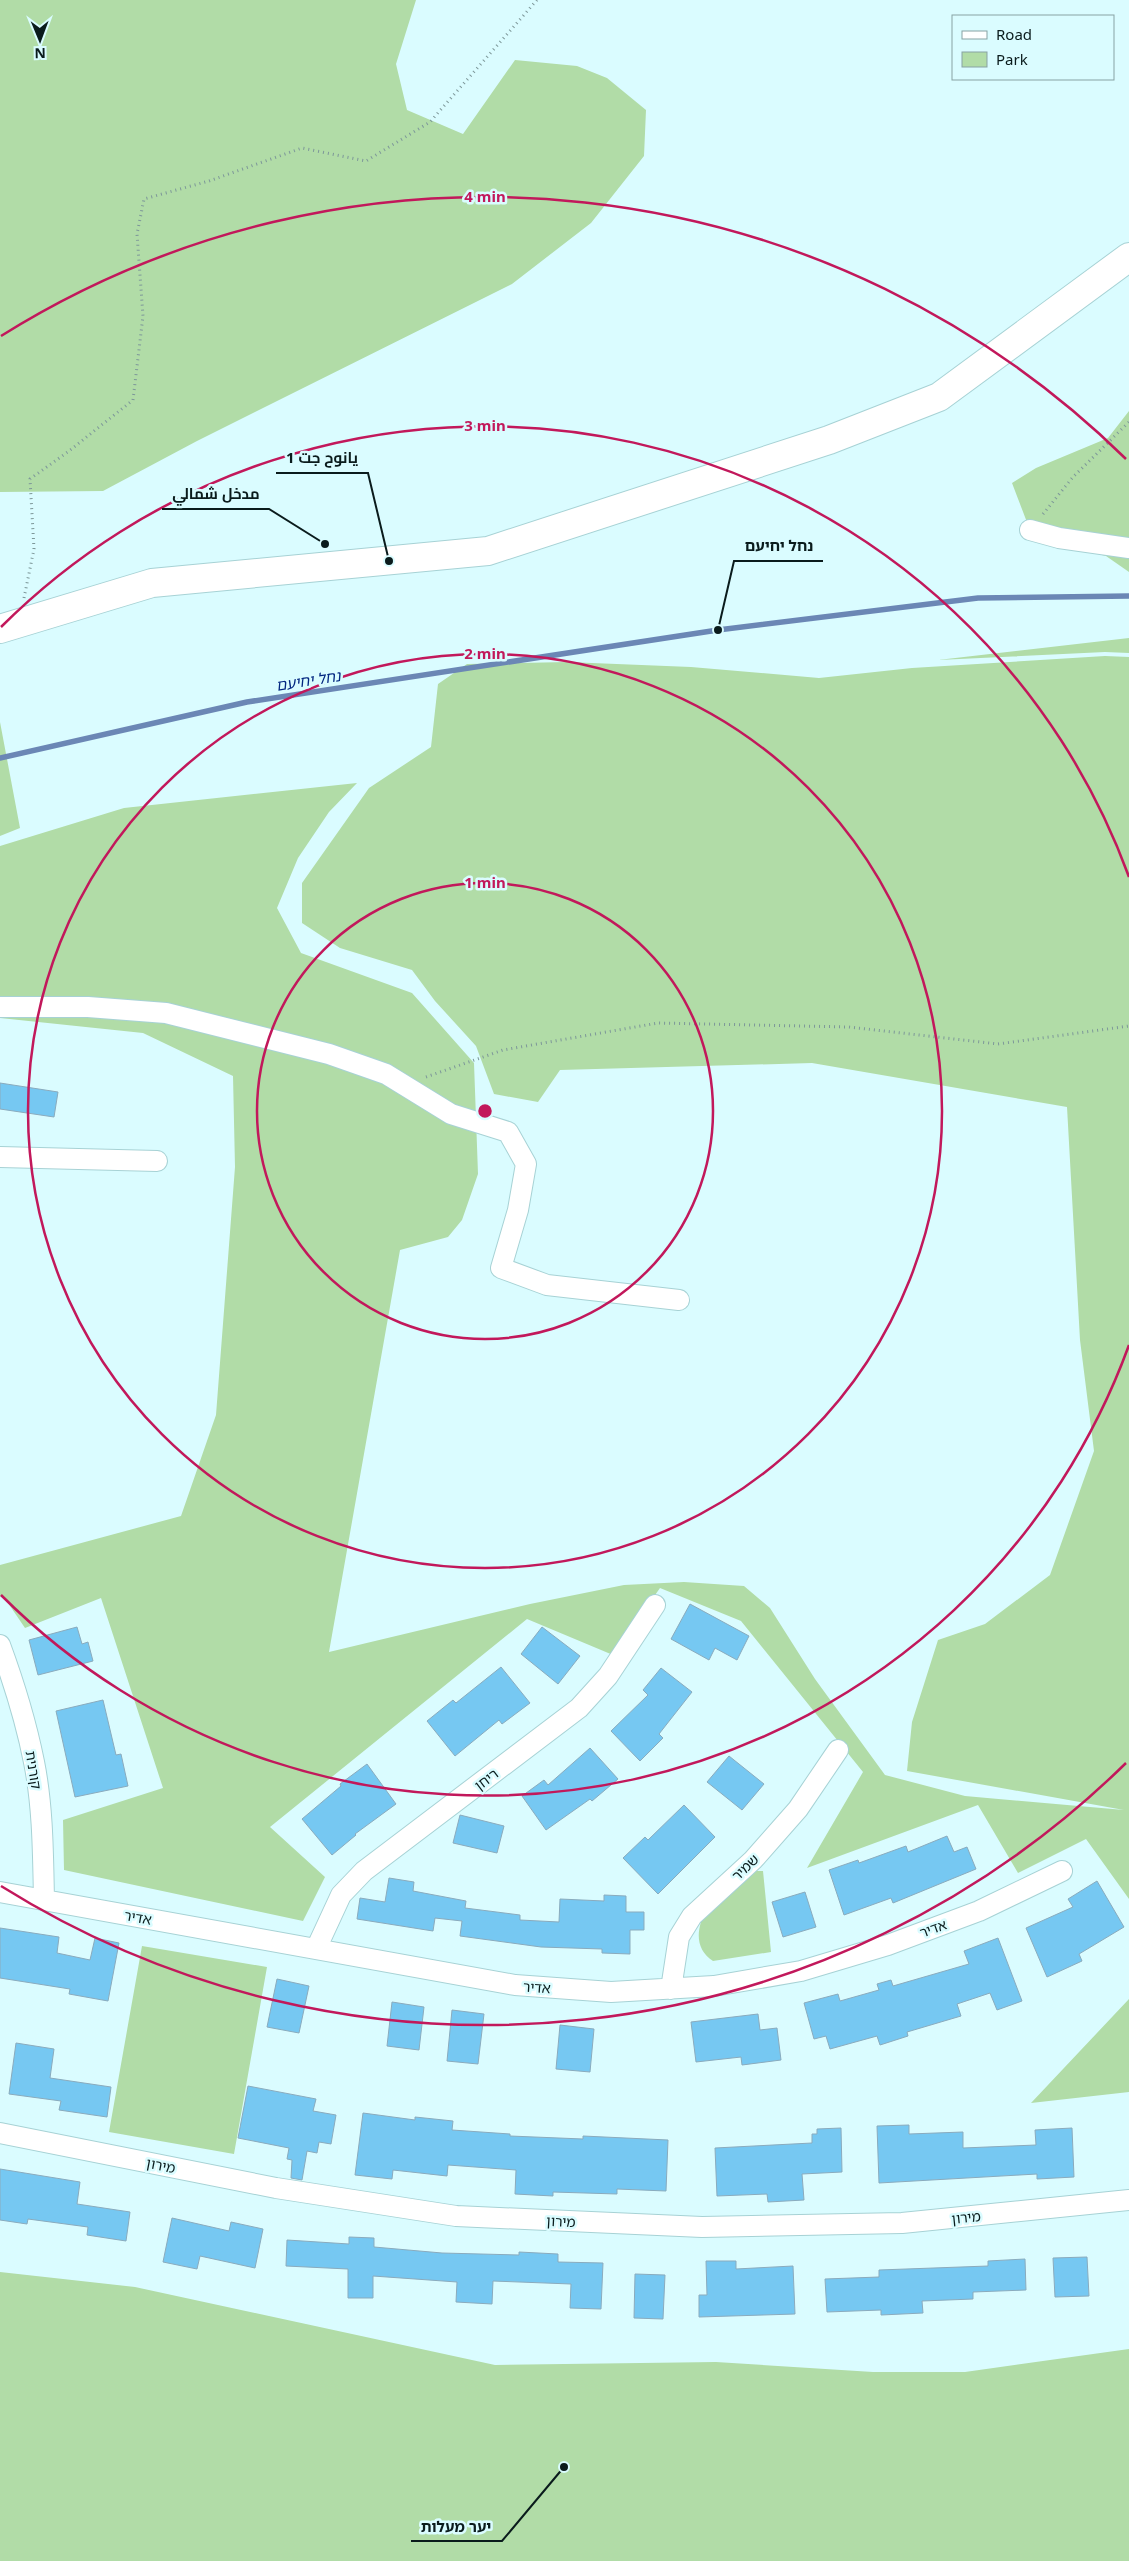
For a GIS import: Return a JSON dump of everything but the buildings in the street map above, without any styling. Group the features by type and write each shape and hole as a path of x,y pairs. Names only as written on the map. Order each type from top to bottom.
{"main road":[{"path":"9,626 152,583 488,551 820,443 939,397 1129,257"}],"street":[{"path":"1030,530 1059,538 1129,548"},
{"path":"0,1007 88,1007 166,1012 329,1054 386,1074 451,1114 508,1132 526,1164 518,1210 501,1268 547,1285 679,1300"},
{"path":"0,1157 157,1161"},
{"name":"ריחן","path":"316,1949 341,1894 364,1871 579,1708 608,1676 655,1605"},
{"name":"קורנית","path":"0,1645 15,1684 34,1763 42,1831 44,1900"},
{"name":"שמיר","path":"670,1989 679,1937 692,1916 753,1860 798,1809 838,1750"},
{"name":"אדיר","path":"0,1892 515,1985 611,1992 714,1986 801,1971 862,1952 978,1911 1062,1871"},
{"name":"מירון","path":"0,2133 276,2188 456,2216 702,2227 892,2224 1129,2200"}],"path":[{"path":"9,626 34,548 30,479 69,451 133,400 143,316 137,234 144,199 209,180 302,148 366,161 430,122 536,0"},
{"path":"1030,530 1073,477 1129,422"},
{"path":"404,1085 503,1050 658,1023 849,1027 998,1044 1129,1026"}],"green space":[{"path":"0,0 416,0 396,64 407,110 463,134 515,60 577,66 607,78 646,110 644,156 591,223 512,284 197,441 103,491 0,492"},
{"path":"1129,411 1129,572 1106,556 1033,538 1012,483 1036,468 1108,438"},
{"path":"1129,638 1129,653 1105,652 938,660"},
{"path":"1105,656 1129,657 1129,1899 1086,1839 1018,1873 978,1805 807,1868 863,1772 741,1621 660,1588 613,1655 527,1619 270,1827 325,1877 303,1921 64,1870 63,1820 163,1788 101,1598 25,1628 6,1600 0,1596 0,1565 181,1516 216,1415 235,1167 233,1076 143,1033 0,1018 0,846 124,808 357,783 329,812 298,858 277,908 301,953 412,993 474,1063 478,1174 462,1220 448,1237 400,1250 329,1652 530,1604 624,1585 684,1582 744,1586 770,1608 815,1679 885,1775 965,1796 1124,1810 907,1771 912,1722 938,1640 985,1624 1050,1575 1094,1451 1080,1340 1067,1107 812,1063 560,1070 538,1102 494,1094 476,1046 435,1001 412,970 340,948 302,923 302,883 369,788 431,747 438,684 467,664 567,662 691,667 819,678 912,668"},
{"path":"0,722 20,828 0,836"},
{"path":"755,1871 763,1871 771,1952 713,1961 708,1957 700,1944 701,1922"},
{"path":"142,1946 267,1967 234,2154 109,2132"},
{"path":"1129,1999 1129,2092 1031,2103"},
{"path":"0,2272 135,2287 495,2365 716,2362 873,2372 965,2372 1129,2349 1129,2561 0,2561"}],"waterway":[{"name":"נחל יחיעם","path":"0,758 247,702 718,630 978,598 1129,596"}],"place":[{"name":"مدخل شمالي","path":"325,544"},
{"name":"يانوح جت 1","path":"389,561"},
{"name":"נחל יחיעם","path":"718,630"},
{"name":"יער מעלות","path":"564,2467"}]}
